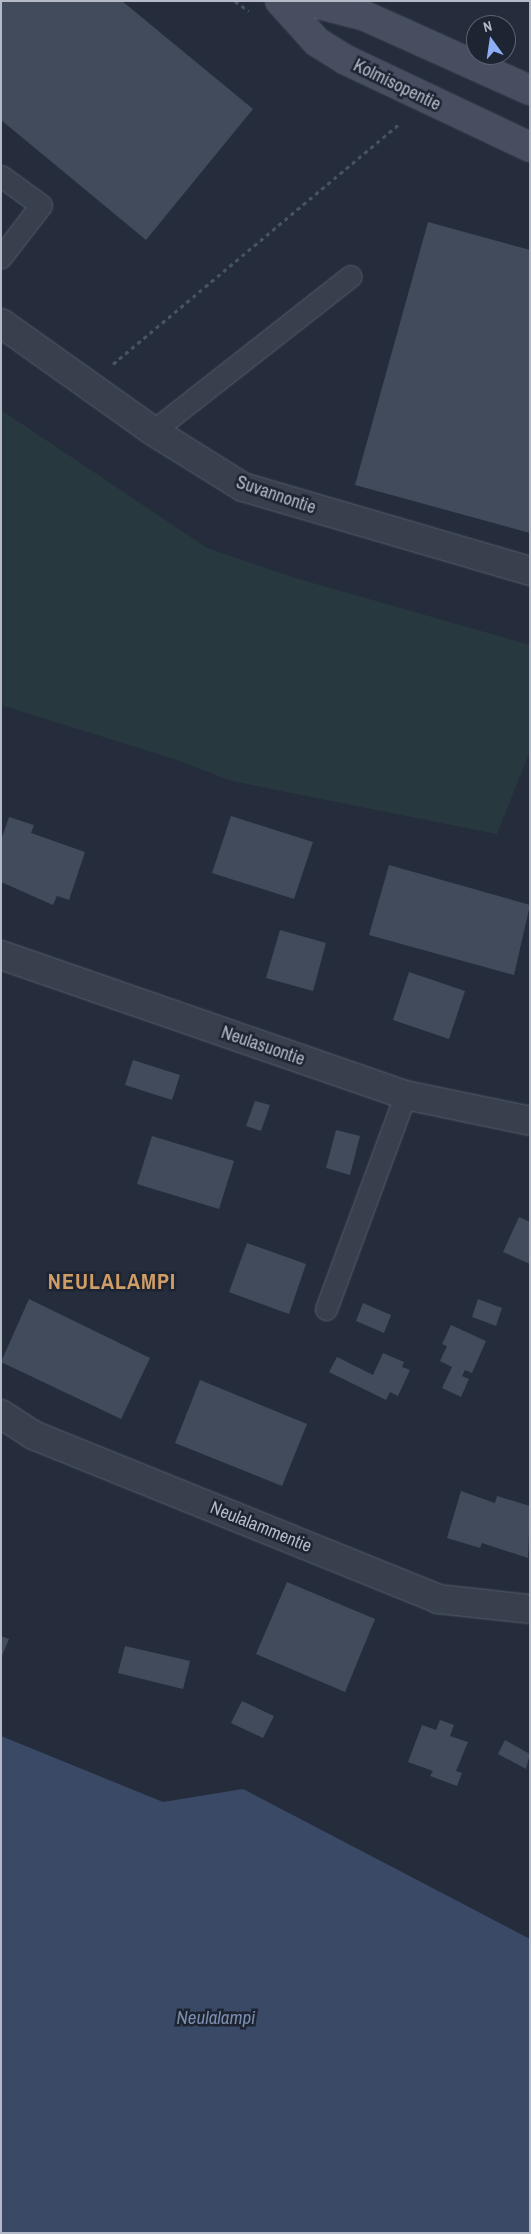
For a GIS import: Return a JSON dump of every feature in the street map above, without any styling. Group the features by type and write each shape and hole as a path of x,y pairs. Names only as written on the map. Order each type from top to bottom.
{"main road":[{"name":"Kolmisopentie","path":"280,1 317,42 344,59 530,147"},
{"path":"307,1 365,16 530,90"}],"street":[{"name":"Suvannontie","path":"1,323 152,431 243,487 530,571"},
{"name":"Neulasuontie","path":"1,955 405,1095 530,1121"},
{"name":"Neulalammentie","path":"1,1414 33,1434 438,1599 530,1609"}],"lane":[{"path":"1,176 41,205 1,257"},
{"path":"152,431 351,276"},
{"path":"326,1310 405,1095"}],"path":[{"path":"88,385 407,117"}],"shaded area":[{"path":"1,410 207,548 295,578 530,645 530,751 497,834 232,781 171,758 1,705"}],"water":[{"name":"Neulalampi","path":"1,1736 163,1802 243,1789 530,1939 530,2233 1,2233"}],"building":[{"path":"1,1 122,1 253,109 146,240 1,120"},
{"path":"428,222 530,250 530,533 355,485"},
{"path":"231,816 313,842 294,899 212,873"},
{"path":"9,817 34,825 31,833 85,852 69,900 57,896 53,905 1,882 1,840"},
{"path":"389,865 530,905 514,975 369,935"},
{"path":"280,930 326,943 313,991 266,978"},
{"path":"409,972 465,991 449,1039 393,1020"},
{"path":"133,1060 180,1075 172,1100 125,1085"},
{"path":"255,1101 270,1105 261,1131 246,1126"},
{"path":"336,1130 360,1136 350,1175 326,1168"},
{"path":"152,1136 234,1161 219,1209 137,1184"},
{"path":"519,1217 530,1222 530,1264 503,1252"},
{"path":"247,1243 306,1264 289,1314 229,1292"},
{"path":"29,1299 150,1358 121,1419 1,1362"},
{"path":"478,1299 502,1308 496,1326 472,1317"},
{"path":"363,1303 391,1315 384,1333 356,1321"},
{"path":"451,1325 486,1341 472,1373 465,1370 462,1376 469,1379 461,1397 442,1388 452,1367 440,1361 447,1346 442,1344"},
{"path":"383,1353 404,1362 402,1367 410,1370 398,1396 390,1392 386,1400 329,1372 337,1357 373,1375"},
{"path":"200,1380 307,1424 282,1486 175,1443"},
{"path":"461,1491 495,1503 497,1496 530,1506 528,1558 482,1543 480,1548 447,1538"},
{"path":"287,1582 375,1619 345,1692 256,1654"},
{"path":"1,1636 9,1639 1,1658"},
{"path":"125,1646 190,1661 183,1689 118,1673"},
{"path":"242,1701 274,1716 263,1738 231,1723"},
{"path":"440,1720 454,1725 450,1736 468,1742 456,1771 462,1773 457,1786 430,1776 433,1771 408,1762 422,1725 436,1730"},
{"path":"505,1740 530,1754 526,1769 498,1754"}],"district":[{"name":"NEULALAMPI","path":"112,1282"}]}
